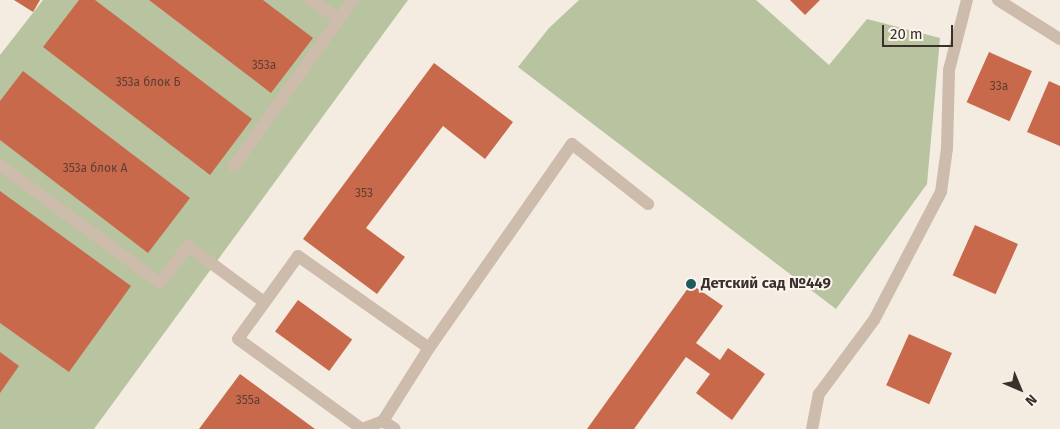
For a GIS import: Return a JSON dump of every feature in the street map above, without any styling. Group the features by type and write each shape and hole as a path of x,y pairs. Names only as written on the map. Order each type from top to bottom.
{"street":[{"path":"311,0 339,19"},
{"path":"234,166 353,0"},
{"path":"812,429 819,394 874,320 941,192 947,148 949,70 968,0"},
{"path":"998,0 1060,40"},
{"path":"429,348 298,256 238,339 362,429 383,421 429,348 572,144 648,204"},
{"path":"0,166 160,283 188,246 264,302"},
{"path":"383,421 395,429"}],"green space":[{"path":"43,0 408,0 94,429 0,429 0,55"},
{"path":"579,0 756,0 829,65 867,19 940,38 927,184 836,309 518,67 549,28"}],"building":[{"path":"14,0 40,0 33,12"},
{"path":"79,0 95,0 252,119 210,175 43,47"},
{"path":"149,0 263,0 313,38 271,93"},
{"path":"790,0 820,0 805,15"},
{"path":"989,52 1032,71 1010,121 967,102"},
{"path":"434,63 513,122 485,159 443,126 366,228 405,257 377,294 303,239"},
{"path":"23,71 190,198 148,253 0,140 0,101"},
{"path":"1049,81 1060,86 1060,146 1027,132"},
{"path":"0,191 131,286 69,372 0,323"},
{"path":"975,225 1018,244 996,294 953,275"},
{"path":"691,284 723,306 696,343 720,360 728,348 765,374 732,420 696,393 710,374 686,357 634,429 587,429"},
{"path":"298,300 352,339 329,371 275,332"},
{"path":"909,334 952,353 929,404 886,385"},
{"path":"0,352 19,366 0,393"},
{"path":"240,374 315,429 199,429"}],"place":[{"name":"Детский сад №449","path":"691,284"}]}
